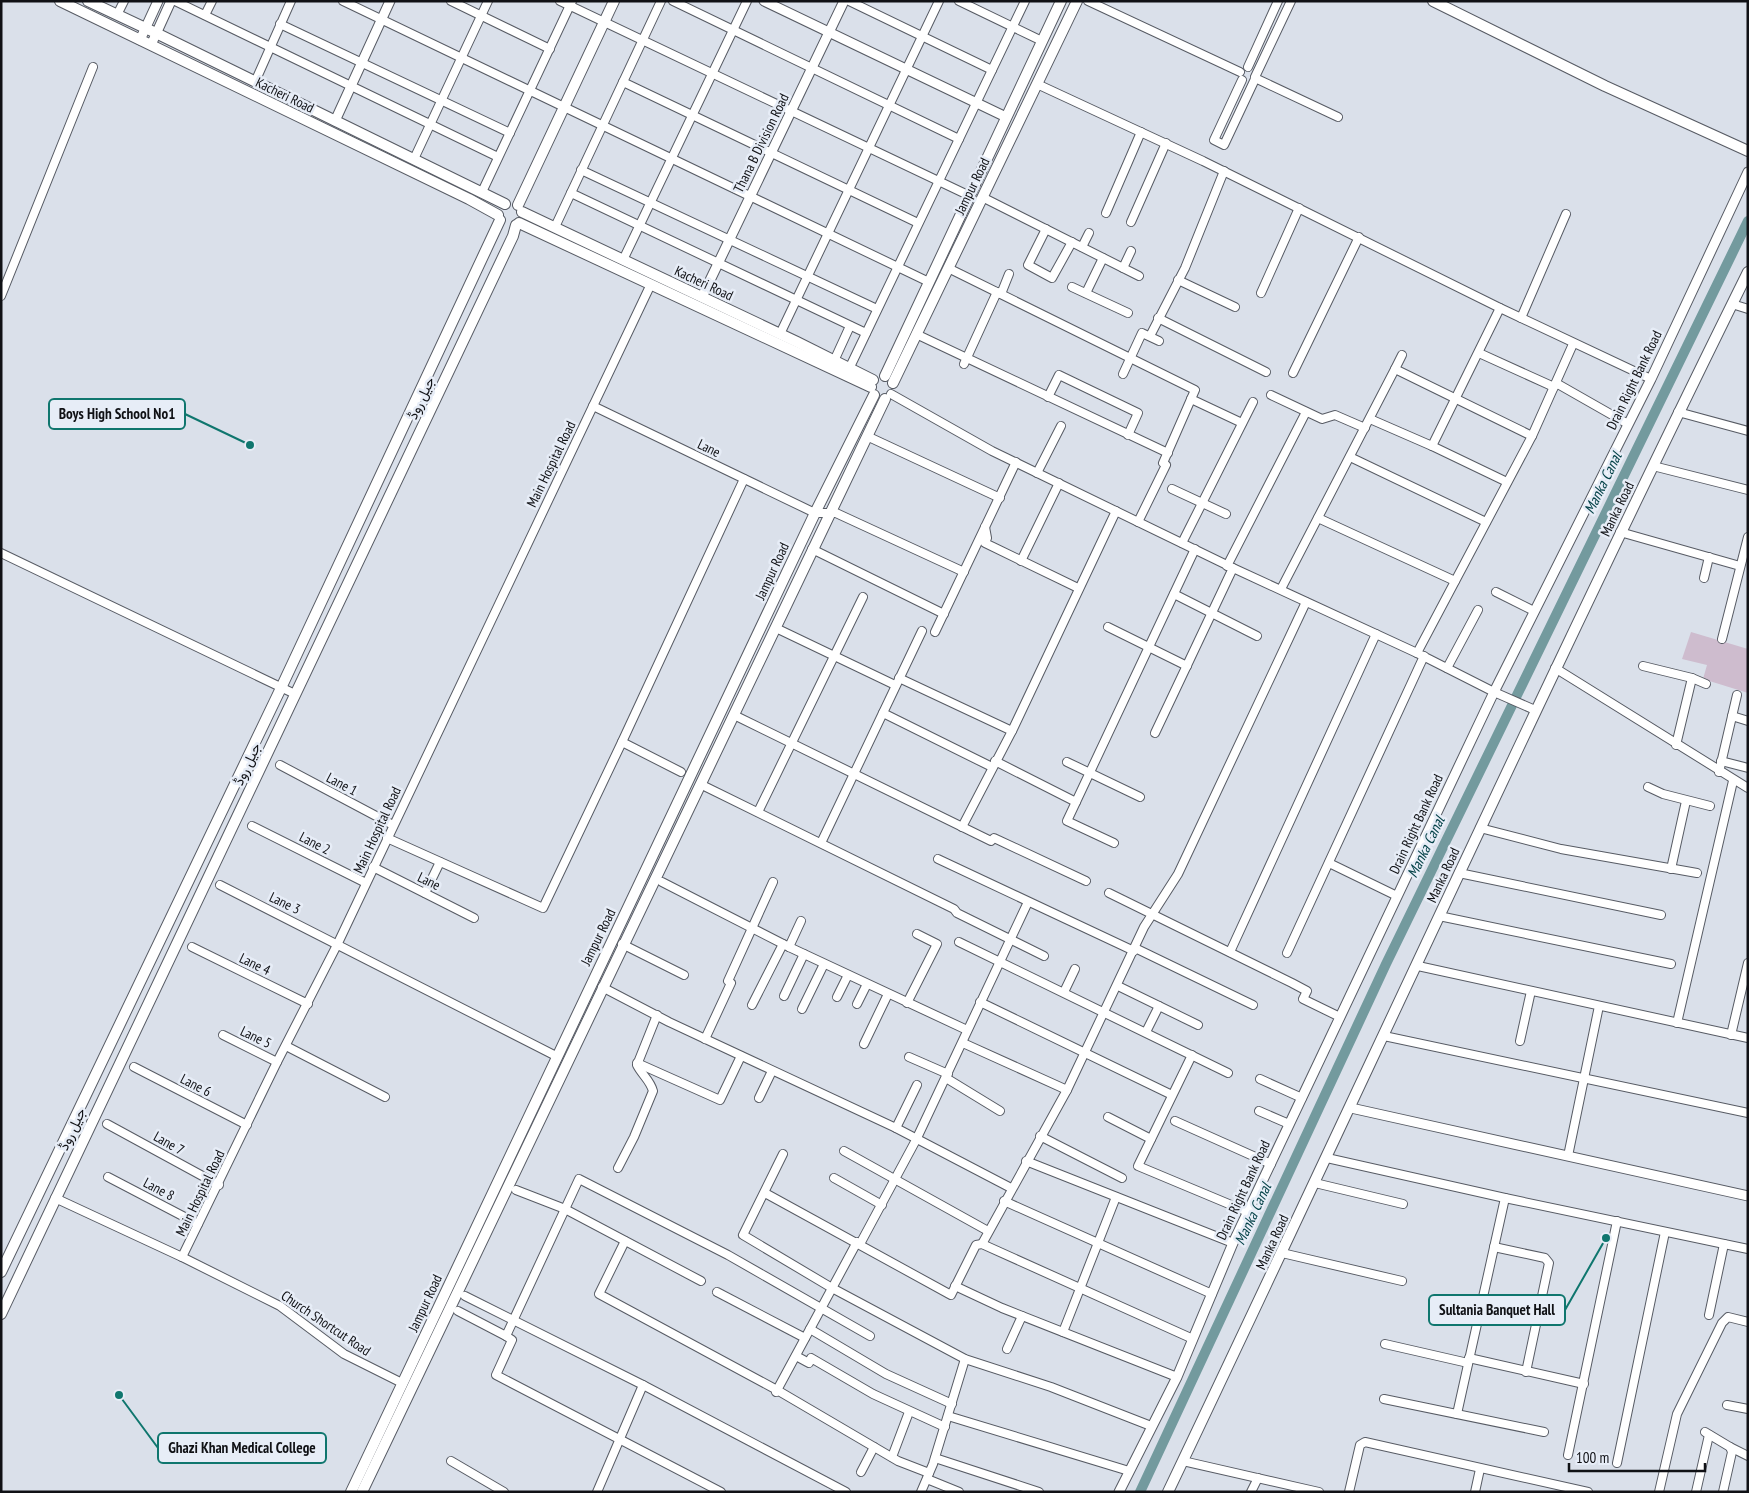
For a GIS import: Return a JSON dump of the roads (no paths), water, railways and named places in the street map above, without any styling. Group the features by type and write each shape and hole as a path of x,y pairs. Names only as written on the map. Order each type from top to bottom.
{"main road":[{"name":"Kacheri Road","path":"60,1 499,217"},
{"name":"Kacheri Road","path":"88,1 504,204"},
{"path":"520,208 512,202 504,204 500,207 499,217 509,226 517,224 520,208 564,107 614,1"},
{"name":"Jampur Road","path":"885,376 1061,1"},
{"name":"Jampur Road","path":"362,1492 622,944 1077,1"},
{"path":"1433,1 1605,86 1748,151"},
{"name":"Kacheri Road","path":"520,208 555,228 780,334 849,369 872,387"},
{"name":"جیل روڈ","path":"1,1272 281,688 499,217"},
{"name":"Kacheri Road","path":"517,224 872,387"},
{"name":"جیل روڈ","path":"1,1314 513,236 517,224"},
{"name":"Manka Road","path":"1168,1492 1418,966 1439,916 1534,710 1748,272"},
{"path":"888,396 872,387 877,376 885,376 893,383"},
{"name":"Jampur Road","path":"351,1492 815,513 872,387"}],"street":[{"path":"117,15 124,1"},
{"path":"140,40 158,1"},
{"path":"151,45 171,1"},
{"path":"176,1 498,157"},
{"path":"205,16 212,1"},
{"path":"255,82 269,46 291,1"},
{"path":"343,1 929,282"},
{"path":"335,121 390,1"},
{"path":"451,1 550,49"},
{"path":"414,159 432,125 488,1"},
{"path":"560,1 571,4 642,41 970,196"},
{"path":"555,228 661,1"},
{"path":"673,1 959,139"},
{"path":"623,260 747,1"},
{"path":"764,1 1006,117"},
{"name":"Thana B Division Road","path":"702,297 844,1"},
{"path":"849,1 992,70"},
{"path":"780,334 939,1"},
{"path":"959,1 1042,41"},
{"path":"849,369 1025,1"},
{"path":"1088,1 1241,76 1247,83 1255,78"},
{"path":"1278,1 1248,67 1241,76 1214,140 1224,144 1291,1"},
{"path":"482,192 571,4"},
{"path":"280,24 510,133"},
{"path":"1,296 94,67"},
{"path":"1248,67 1254,69 1255,78"},
{"path":"1255,78 1338,117"},
{"path":"623,82 918,224"},
{"path":"1037,84 1166,143 1572,344 1651,380"},
{"path":"1106,213 1141,132"},
{"path":"1131,222 1166,143"},
{"path":"582,170 877,309"},
{"path":"1150,336 1178,280 1224,171"},
{"name":"Drain Right Bank Road","path":"1119,1492 1177,1377 1233,1243 1494,692 1651,380 1748,172"},
{"path":"571,193 866,334"},
{"path":"982,197 1139,276"},
{"path":"1261,293 1299,208"},
{"path":"1521,318 1566,214"},
{"path":"1046,229 1028,265 1052,278 1072,242"},
{"path":"1082,247 1089,233"},
{"path":"1293,374 1359,237"},
{"path":"1123,268 1131,250"},
{"path":"1086,293 1103,258"},
{"path":"948,268 1195,390 1163,463 1166,465 1138,522"},
{"path":"965,362 1009,274"},
{"path":"1178,280 1235,308"},
{"name":"Main Hospital Road","path":"55,1198 182,1257 219,1185 277,1062 338,943 651,284"},
{"path":"1072,287 1128,313"},
{"path":"1732,304 1748,309"},
{"path":"1432,446 1500,308"},
{"path":"1158,318 1266,372"},
{"path":"834,362 850,326"},
{"path":"1123,374 1142,332 1159,341"},
{"path":"916,334 965,362 1168,453"},
{"path":"1287,953 1455,581 1532,436 1572,344"},
{"path":"1479,353 1555,385 1628,424"},
{"path":"1281,589 1402,355"},
{"path":"1395,370 1532,436"},
{"path":"1048,398 1059,375 1138,413 1128,435"},
{"path":"1271,395 1322,419 1335,415 1365,428"},
{"path":"888,396 992,451 1230,567 1281,589 1534,710"},
{"path":"1191,399 1242,423"},
{"path":"1182,543 1253,402"},
{"name":"Lane","path":"593,406 815,513"},
{"path":"1155,733 1211,614 1230,567 1306,412"},
{"path":"1678,412 1748,431"},
{"path":"1370,419 1507,482"},
{"path":"1037,472 1061,426"},
{"path":"872,438 1000,498"},
{"path":"1350,457 1486,522"},
{"path":"934,632 1016,462"},
{"path":"1652,466 1748,490"},
{"path":"387,838 543,908 744,478"},
{"path":"1021,560 1058,483"},
{"path":"1172,489 1226,514"},
{"path":"962,827 993,764 1012,731 1116,511"},
{"path":"815,513 830,512 964,572"},
{"path":"1318,518 1455,581"},
{"path":"985,528 987,538 985,543 1078,588"},
{"path":"1620,532 1740,566"},
{"path":"1722,638 1748,537"},
{"path":"1114,843 1067,821 1195,549"},
{"path":"812,550 944,614"},
{"path":"1,553 295,694"},
{"path":"1704,578 1709,557"},
{"path":"1496,592 1534,611"},
{"path":"1174,594 1257,636"},
{"path":"758,812 863,597"},
{"path":"982,1244 1011,1188 1067,1090 1152,915 1178,874 1306,602"},
{"path":"1447,668 1478,610"},
{"path":"1108,627 1187,666"},
{"path":"780,630 834,657 1012,731"},
{"path":"821,843 856,774 922,631"},
{"path":"1230,952 1376,634"},
{"path":"1643,666 1692,678 1706,684"},
{"path":"1555,668 1733,781 1748,788"},
{"path":"1676,744 1692,678"},
{"path":"1719,772 1737,695"},
{"path":"883,713 1076,802"},
{"path":"1732,716 1748,721"},
{"path":"738,717 991,841 994,838 1086,881"},
{"path":"622,742 681,772"},
{"path":"1721,761 1748,768"},
{"path":"1067,762 1140,798"},
{"name":"Lane 1","path":"280,765 393,824"},
{"path":"1677,1023 1733,781"},
{"path":"706,786 954,909 957,913 1044,956"},
{"path":"1648,787 1663,794 1710,806"},
{"path":"1671,869 1686,801"},
{"name":"Lane 2","path":"252,826 366,883"},
{"path":"1480,828 1561,848 1697,873"},
{"path":"938,859 1253,1005"},
{"path":"425,893 440,862"},
{"path":"1329,863 1397,896"},
{"name":"Lane","path":"374,868 474,918"},
{"path":"1459,873 1661,916"},
{"path":"662,882 824,964 967,1030"},
{"path":"705,1039 731,983 728,981 773,882"},
{"name":"Lane 3","path":"220,886 338,943 556,1056"},
{"path":"1109,893 1307,991 1302,999 1340,1017"},
{"path":"777,1391 832,1288 896,1180 963,1043 967,1030 1028,902"},
{"path":"1439,916 1671,964"},
{"path":"752,1005 801,921"},
{"path":"907,1003 938,944 917,934"},
{"path":"959,942 1228,1073"},
{"path":"622,944 684,975"},
{"name":"Lane 4","path":"192,947 308,1004"},
{"path":"784,996 804,954"},
{"path":"1731,1034 1748,963"},
{"path":"802,1009 824,964"},
{"path":"1418,966 1748,1038"},
{"path":"1064,992 1075,969"},
{"path":"836,997 848,975"},
{"path":"857,1004 867,984"},
{"path":"1118,986 1198,1025"},
{"path":"602,987 705,1039 896,1128 1011,1188"},
{"path":"1520,1041 1531,991"},
{"path":"864,1044 888,994"},
{"path":"980,1002 1172,1095"},
{"path":"1146,1032 1159,1006"},
{"path":"1568,1156 1599,1006"},
{"path":"618,1168 634,1137 653,1091 648,1080 640,1073 637,1063 657,1015"},
{"name":"Lane 5","path":"223,1035 277,1062"},
{"path":"1384,1036 1748,1112"},
{"path":"963,1043 1067,1090"},
{"path":"286,1046 385,1097"},
{"path":"1192,1055 1138,1166 1248,1212"},
{"path":"637,1063 720,1100 741,1056"},
{"path":"909,1057 947,1076 1000,1110"},
{"name":"Lane 6","path":"134,1067 247,1125"},
{"path":"759,1098 772,1071"},
{"path":"1260,1079 1302,1098"},
{"path":"896,1128 917,1085"},
{"path":"1351,1108 1748,1196"},
{"path":"1259,1111 1289,1124"},
{"path":"1108,1117 1151,1139"},
{"path":"1175,1121 1271,1164"},
{"name":"Lane 7","path":"107,1124 219,1185"},
{"path":"1040,1136 1122,1178"},
{"path":"844,1151 988,1231"},
{"path":"783,1154 743,1235 832,1288 965,1359 1051,1387 1151,1426"},
{"path":"1327,1158 1748,1249"},
{"path":"1026,1161 1233,1243"},
{"name":"Lane 8","path":"108,1177 198,1224"},
{"path":"834,1178 882,1205"},
{"path":"506,1336 580,1179 728,1255 870,1336"},
{"path":"1315,1183 1403,1204"},
{"path":"516,1190 565,1209 700,1281"},
{"path":"765,1193 951,1295 976,1245 982,1244 1080,1290 1192,1339"},
{"path":"1063,1332 1116,1197"},
{"path":"1457,1414 1506,1198"},
{"path":"1004,1201 1212,1294"},
{"path":"1568,1455 1616,1221"},
{"path":"1617,1463 1665,1232"},
{"path":"625,1241 599,1294 777,1391 892,1457 959,1492"},
{"path":"1709,1314 1724,1244"},
{"path":"1494,1247 1545,1258 1549,1263 1526,1372"},
{"path":"1282,1253 1402,1280"},
{"name":"Church Shortcut Road","path":"182,1257 280,1306 344,1354 402,1383"},
{"path":"955,1286 1022,1316 1177,1377"},
{"path":"717,1292 805,1338"},
{"path":"465,1296 643,1385 846,1492"},
{"path":"458,1311 512,1340 496,1375 721,1492"},
{"path":"1007,1348 1022,1316"},
{"path":"1659,1492 1677,1414 1722,1324 1728,1317 1748,1322"},
{"path":"810,1329 886,1374 952,1404"},
{"path":"1385,1344 1584,1384"},
{"path":"796,1356 809,1363 811,1358 909,1412 945,1428"},
{"path":"921,1492 945,1428 965,1359"},
{"path":"597,1492 643,1385"},
{"path":"1384,1399 1544,1432"},
{"path":"1727,1406 1748,1409"},
{"path":"892,1457 909,1412"},
{"path":"948,1416 1129,1471"},
{"path":"1696,1492 1707,1434 1748,1456"},
{"path":"1349,1492 1362,1442 1588,1492"},
{"path":"861,1472 874,1446"},
{"path":"1723,1492 1732,1452 1730,1447"},
{"path":"935,1458 1039,1492"},
{"path":"451,1461 504,1492"},
{"path":"1183,1461 1319,1492"},
{"path":"1475,1492 1480,1469"},
{"path":"1251,1492 1258,1478"}],"waterway":[{"name":"Manka Canal","path":"1140,1492 1386,964 1748,221"}],"place":[{"name":"Boys High School No1","path":"250,445"},
{"name":"Sultania Banquet Hall","path":"1606,1238"},
{"name":"Ghazi Khan Medical College","path":"119,1395"}]}
